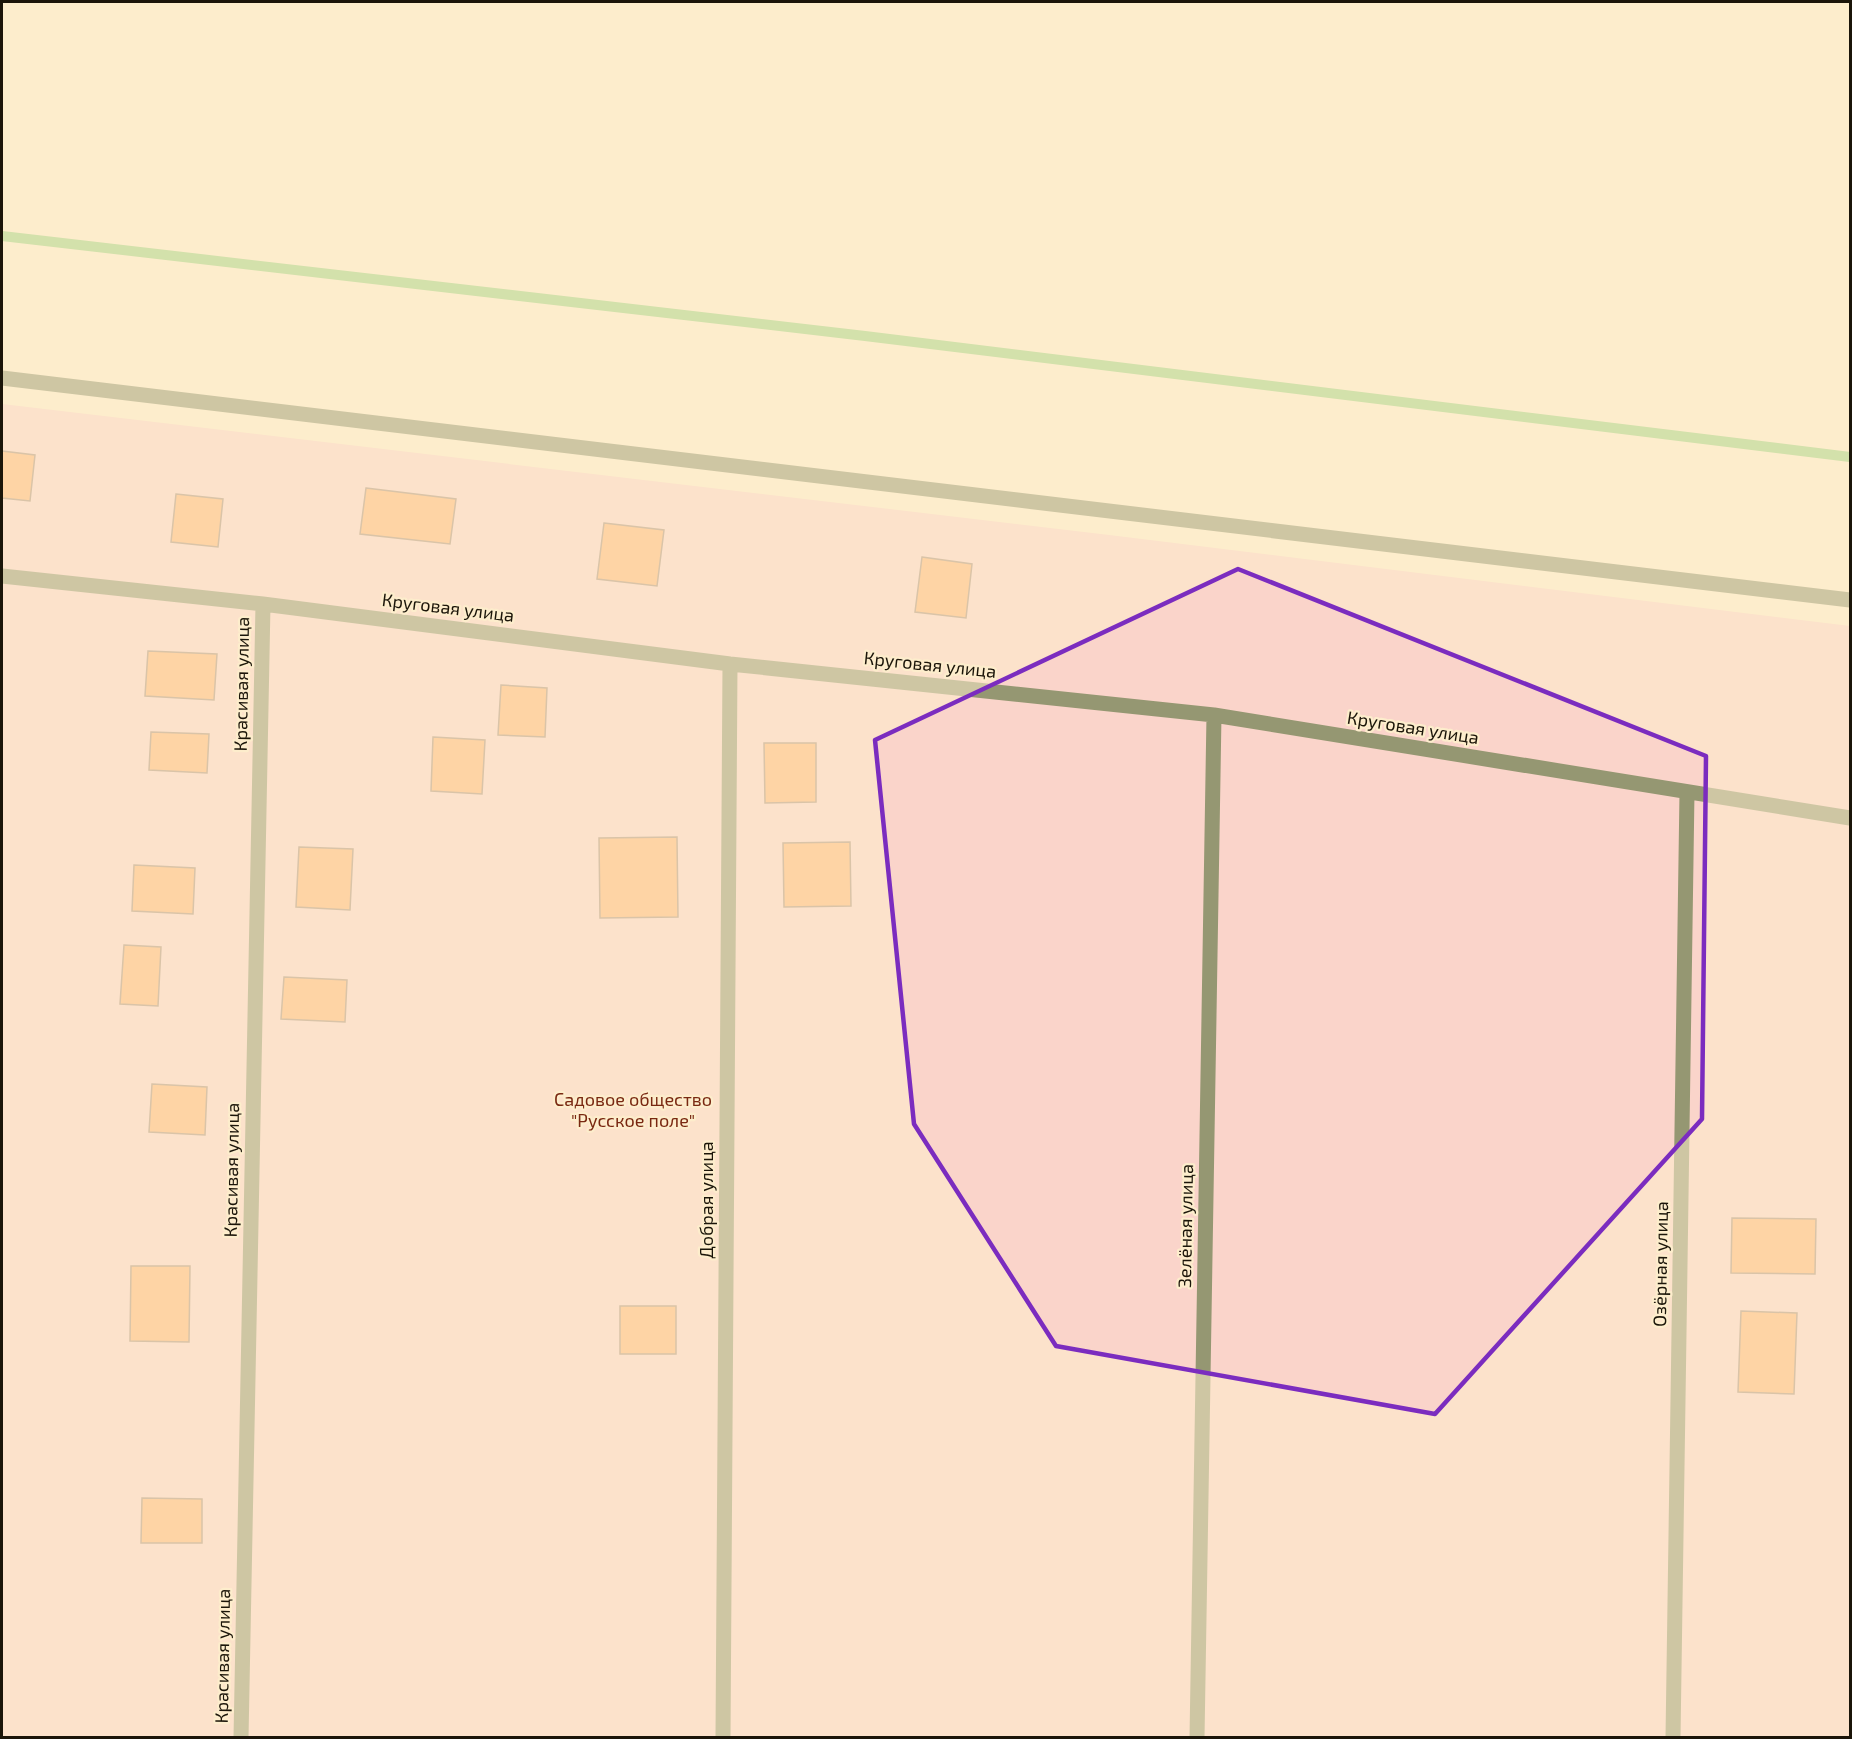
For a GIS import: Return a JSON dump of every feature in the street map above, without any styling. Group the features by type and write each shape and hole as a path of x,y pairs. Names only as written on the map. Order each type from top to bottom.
{"street":[{"path":"2,378 1851,600"},
{"name":"Круговая улица","path":"2,576 263,604 730,664 1214,716 1851,818"},
{"name":"Красивая улица","path":"241,1737 263,604"},
{"name":"Добрая улица","path":"723,1737 730,664"},
{"name":"Зелёная улица","path":"1197,1737 1214,716"},
{"name":"Озёрная улица","path":"1673,1737 1687,792"}],"highlighted area":[{"path":"1238,569 1706,756 1702,1119 1435,1414 1056,1346 914,1124 875,740"}],"green space":[{"name":"Садовое общество \"Русское поле\"","path":"2,404 1109,535 1850,626 1850,1737 2,1738"}],"building":[{"path":"2,451 35,455 30,501 2,498"},
{"path":"366,488 456,499 450,544 360,534"},
{"path":"176,494 223,499 218,547 171,542"},
{"path":"604,523 664,530 657,586 597,579"},
{"path":"922,557 972,564 966,618 915,612"},
{"path":"148,651 217,654 214,700 145,696"},
{"path":"501,685 547,688 545,737 498,735"},
{"path":"151,732 209,734 207,773 149,770"},
{"path":"433,737 485,740 482,794 431,791"},
{"path":"764,743 816,743 816,802 765,803"},
{"path":"677,837 678,917 600,918 599,838"},
{"path":"850,842 851,906 784,907 783,843"},
{"path":"299,847 353,849 350,910 296,907"},
{"path":"134,865 195,868 193,914 132,911"},
{"path":"124,945 161,947 158,1006 120,1004"},
{"path":"284,977 347,980 345,1022 281,1019"},
{"path":"152,1084 207,1087 205,1135 149,1132"},
{"path":"1732,1218 1816,1219 1815,1274 1731,1273"},
{"path":"131,1266 190,1266 189,1342 130,1341"},
{"path":"620,1306 676,1306 676,1354 620,1354"},
{"path":"1741,1311 1797,1313 1794,1394 1738,1392"},
{"path":"142,1498 202,1499 202,1543 141,1543"}],"waterway":[{"path":"2,236 865,336 1850,457"}]}
